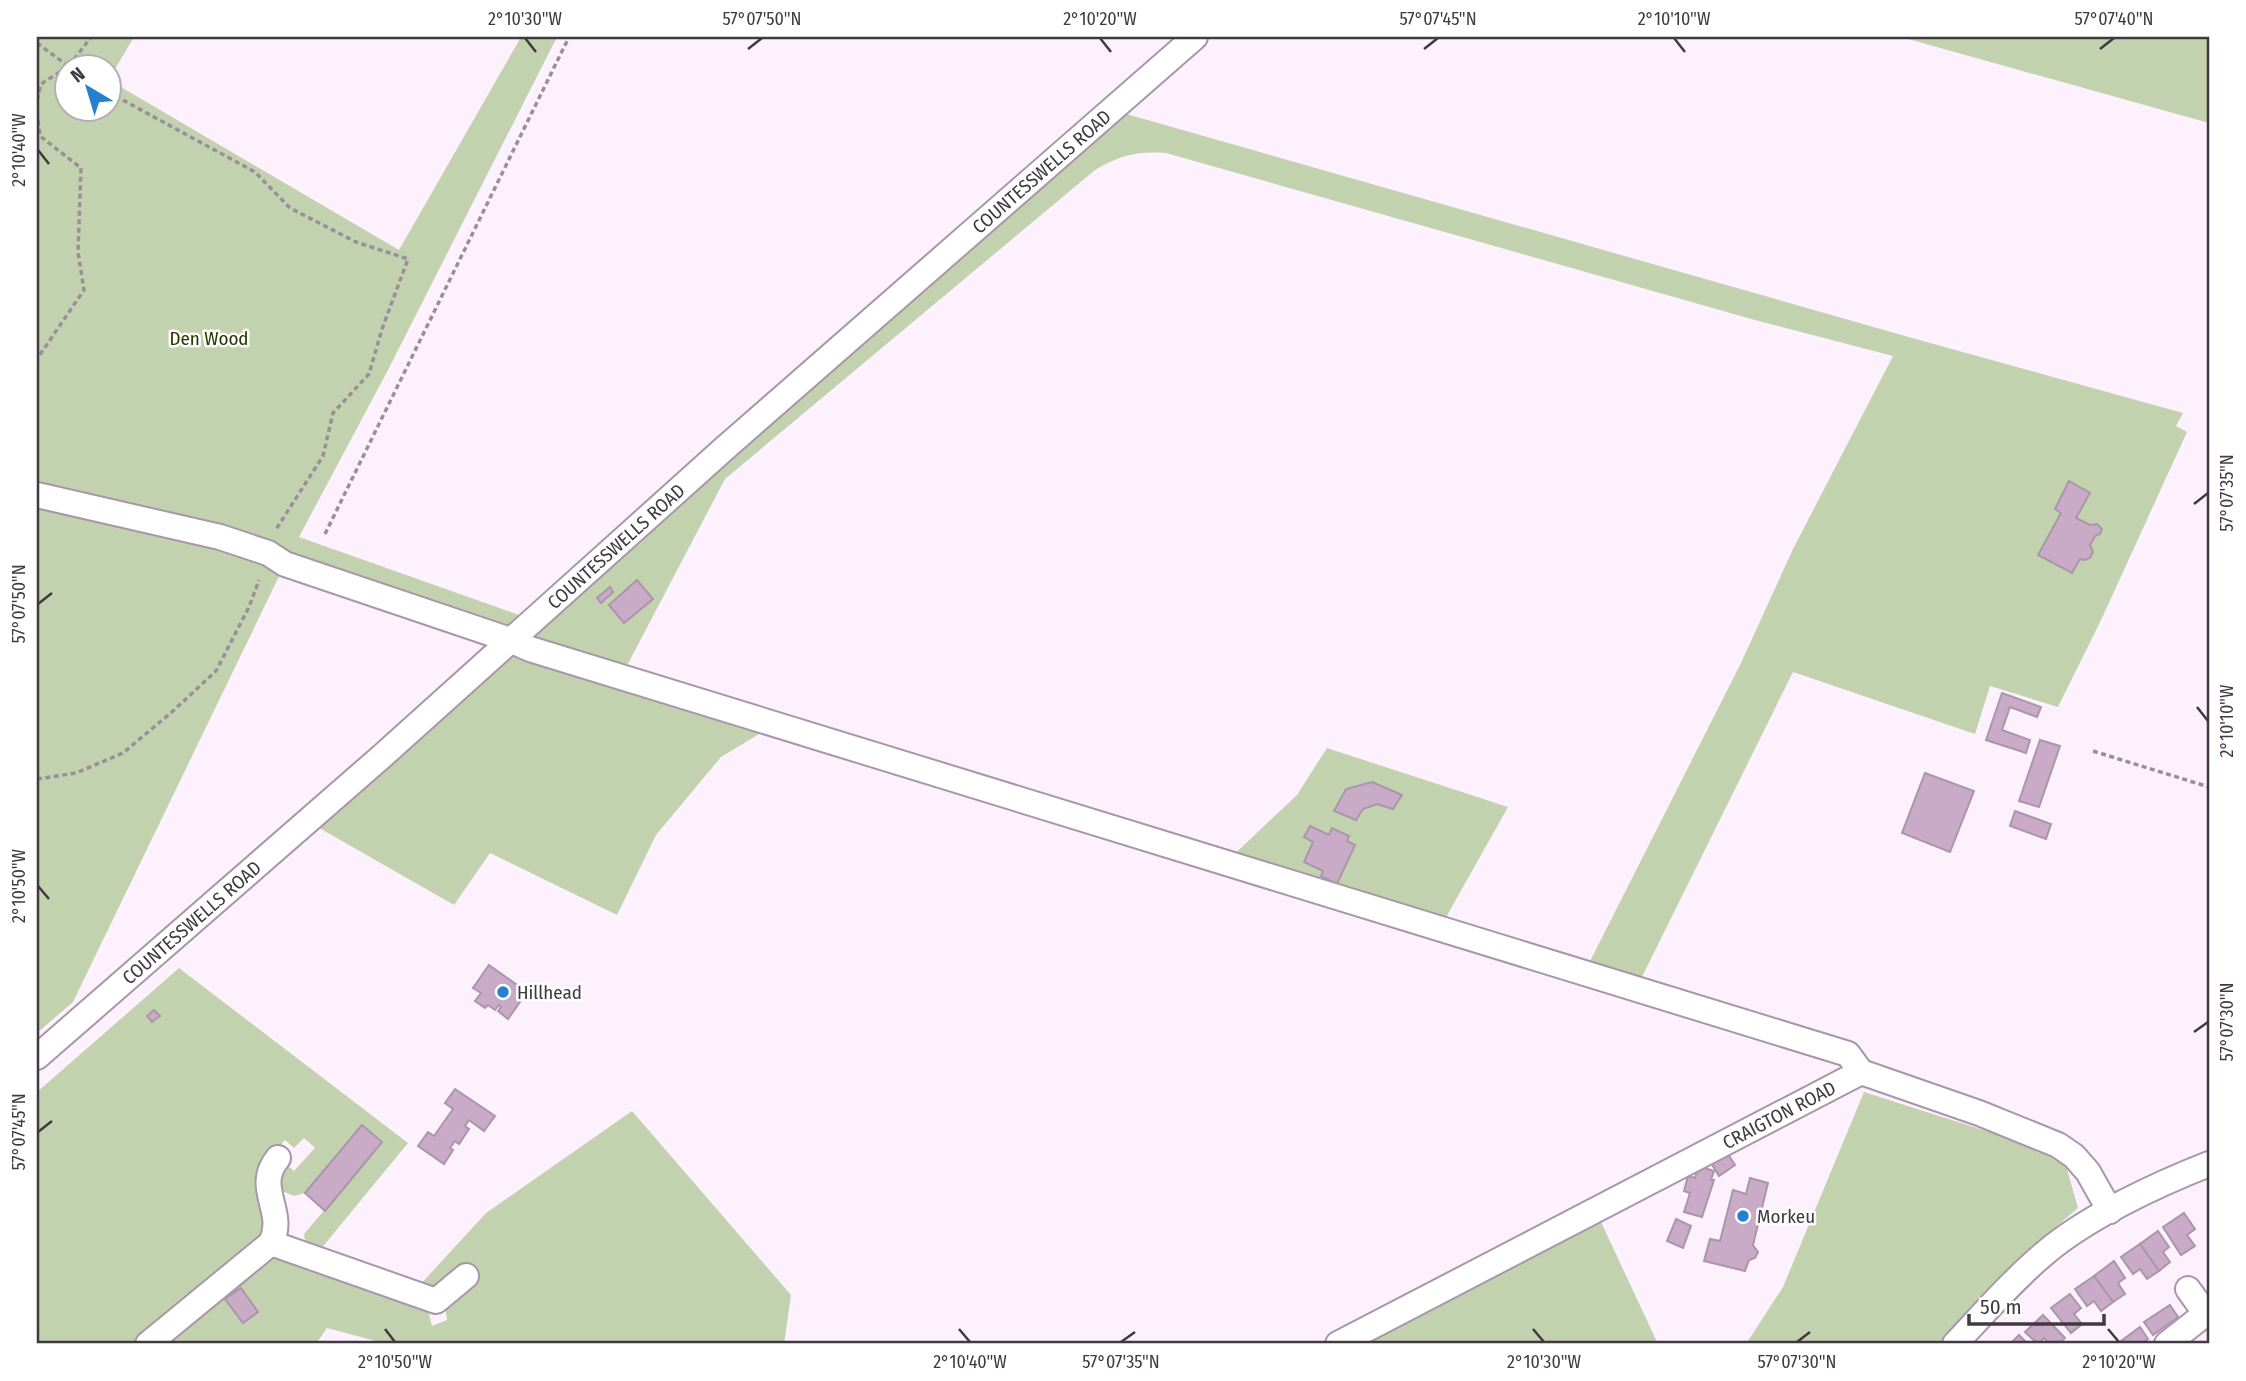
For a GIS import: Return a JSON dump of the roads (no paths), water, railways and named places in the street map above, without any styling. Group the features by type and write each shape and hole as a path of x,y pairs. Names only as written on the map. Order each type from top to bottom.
{"street":[{"name":"COUNTESSWELLS ROAD","path":"37,1056 359,776 1195,37"},
{"path":"37,495 220,537 268,553 285,564 595,670 1848,1054 1861,1072 1979,1113 2058,1145 2074,1156 2088,1172 2110,1211"},
{"name":"CRAIGTON ROAD","path":"1338,1344 1861,1072"},
{"path":"148,1344 271,1243 277,1226 268,1177 278,1158"},
{"path":"1955,1344 2000,1295 2046,1252 2077,1230 2110,1211 2209,1164"},
{"path":"271,1243 437,1310 466,1276"},
{"path":"2167,1344 2208,1312 2188,1289"}],"place":[{"name":"Hillhead","path":"503,992"},
{"name":"Morkeu","path":"1743,1216"}],"park label":[{"name":"Den Wood","path":"209,338"}]}
